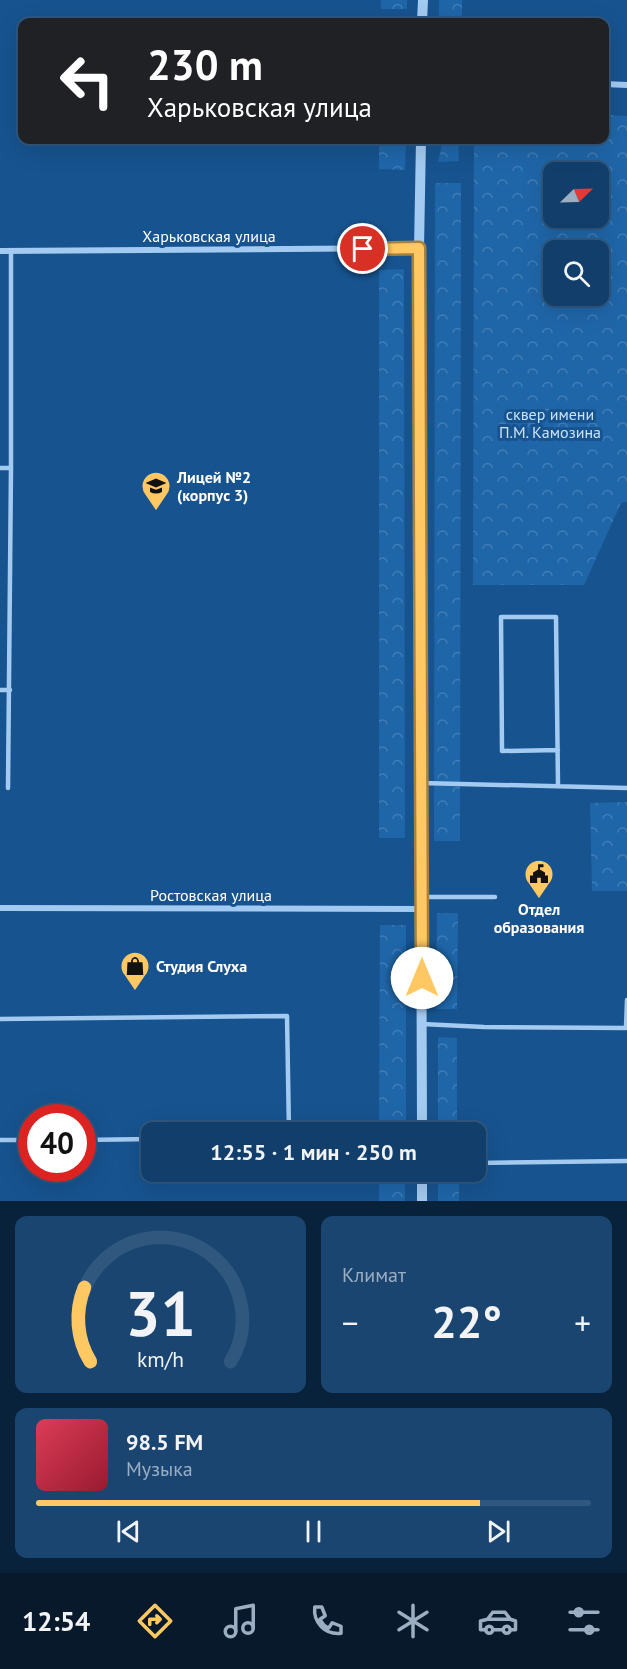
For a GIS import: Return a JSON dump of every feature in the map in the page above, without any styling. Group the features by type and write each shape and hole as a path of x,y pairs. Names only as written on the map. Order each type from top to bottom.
{"street":[{"path":"422,18 423,0"},
{"path":"609,84 627,85"},
{"path":"421,144 419,248 422,1122"},
{"name":"Харьковская улица","path":"0,251 419,248"},
{"name":"Ростовская улица","path":"0,908 422,909"},
{"path":"422,1182 422,1201"}],"lane":[{"path":"8,788 11,251"},
{"path":"0,468 11,468"},
{"path":"558,750 502,750 501,617 556,616 558,750 558,786"},
{"path":"0,690 10,690"},
{"path":"420,783 627,788"},
{"path":"422,897 495,897"},
{"path":"422,1024 626,1028 627,1000"},
{"path":"0,1019 287,1016 289,1122"},
{"path":"96,1140 141,1139"},
{"path":"0,1140 18,1140"},
{"path":"486,1162 627,1161"}],"green space":[{"path":"381,0 407,0 407,9 381,9"},
{"path":"439,0 462,0 462,18 440,18"},
{"name":"сквер имени П.М. Камозина","path":"609,115 627,116 627,502 621,503 584,585 473,585 474,144 609,144"},
{"path":"379,144 406,144 405,170 379,169"},
{"path":"442,144 458,144 459,161 438,162"},
{"path":"435,183 461,183 460,841 434,841"},
{"path":"404,269 405,838 379,838 379,270"},
{"path":"627,802 627,891 592,891 590,803"},
{"path":"437,913 458,913 457,1009 436,1009"},
{"path":"380,925 406,925 406,1122 379,1122"},
{"path":"438,1037 457,1038 457,1122 438,1122"},
{"path":"379,1182 405,1182 405,1201 379,1201"},
{"path":"438,1182 459,1182 459,1201 438,1201"}],"place":[{"name":"Лицей №2 (корпус 3)","path":"156,512"},
{"name":"Отдел образования","path":"539,900"},
{"name":"Студия Слуха","path":"135,992"}],"route":[{"path":"363,249 419,248 422,978"}]}
